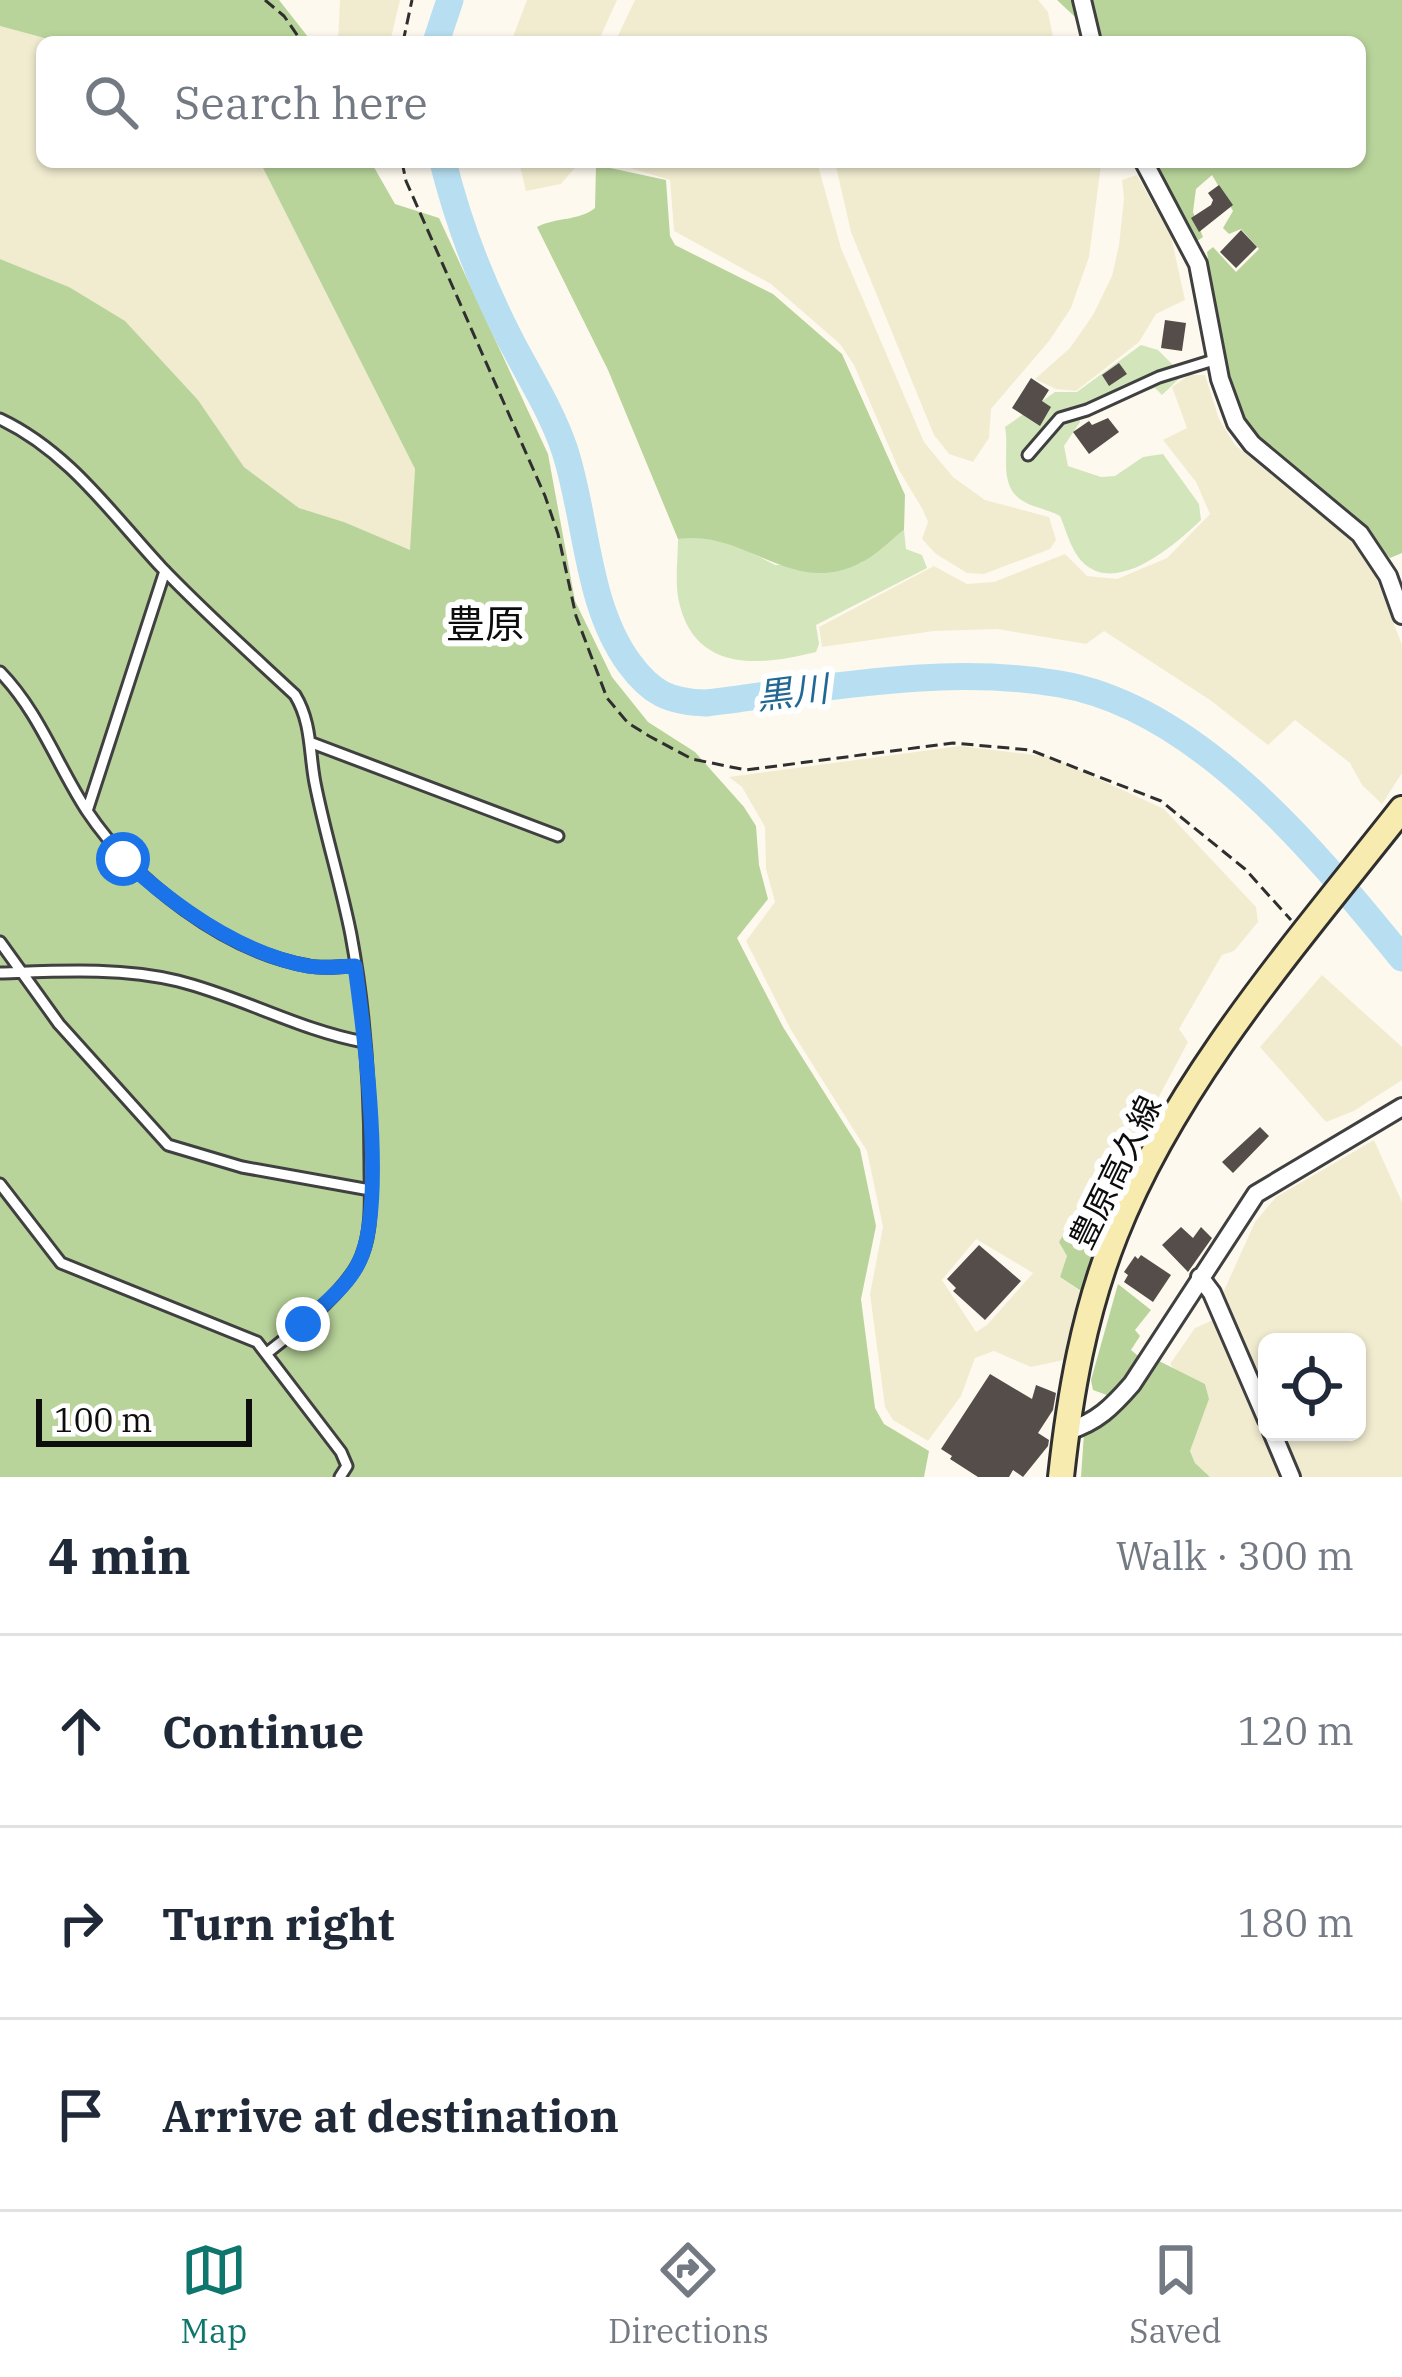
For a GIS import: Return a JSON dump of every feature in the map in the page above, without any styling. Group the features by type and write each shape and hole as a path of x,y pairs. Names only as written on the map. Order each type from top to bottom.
{"main road":[{"name":"豊原高久線","path":"1055,1476 1084,1334 1134,1192 1183,1103 1298,930 1402,809"}],"street":[{"path":"1082,0 1091,36"},
{"path":"1147,168 1198,264 1216,359 1236,423 1252,444 1360,534 1388,576 1402,615"},
{"path":"1067,1431 1088,1425 1109,1410 1151,1358 1256,1194 1402,1107"},
{"path":"1200,1277 1212,1293 1258,1399"},
{"path":"1276,1441 1291,1477"}],"lane":[{"path":"1028,454 1060,418 1159,376 1216,359"},
{"path":"0,419 35,436 56,453 165,572 295,695 303,709 355,966 364,1042 368,1237 357,1268 303,1324 267,1353"},
{"path":"87,811 165,572"},
{"path":"0,671 29,708 87,811 123,859 154,887 206,922 286,960 318,967 355,966"},
{"path":"312,743 558,836"},
{"path":"0,942 59,1024 168,1144 242,1167 370,1190"},
{"path":"0,974 87,971 179,981 284,1021 364,1042"},
{"path":"0,1184 61,1263 250,1337 341,1452 346,1466 340,1477"}],"path":[{"path":"265,0 298,36"},
{"path":"404,36 412,0"},
{"path":"404,168 545,496 576,616 599,677 628,723 692,759 746,770 952,743 1030,750 1076,765 1173,809 1271,896 1298,930"}],"shaded area":[{"path":"340,0 400,0 391,36 338,36"},
{"path":"527,0 617,0 601,36 513,36"},
{"path":"635,0 1038,0 1048,12 1053,36 618,36"},
{"path":"0,26 37,36 36,168 263,168 415,469 411,551 299,508 244,467 198,400 69,287 0,259"},
{"path":"520,168 575,168 561,184 526,191"},
{"path":"630,168 819,168 841,248 924,442 953,477 985,500 1049,517 1056,540 1050,549 984,574 967,573 936,554 922,539 928,522 923,510 840,344 771,284 674,231 670,180"},
{"path":"836,168 1101,168 1089,257 1071,308 991,409 989,438 973,462 949,454 934,435 851,232"},
{"path":"1137,175 1171,236 1185,300 1156,314 1139,342 1076,391 1056,389 1035,379 1070,348 1093,315 1112,276 1119,245 1122,180"},
{"path":"1189,375 1205,375 1219,419 1235,445 1351,539 1370,562 1402,645 1402,773 1382,804 1362,785 1350,763 1295,720 1268,745 1210,700 1104,631 1086,644 997,629 934,631 822,647 819,627 934,566 967,584 994,582 1065,554 1087,576 1117,579 1167,558 1210,514 1196,482 1163,440 1187,428 1172,387"},
{"path":"960,746 1051,757 1164,809 1256,907 1258,922 1234,951 1222,955 1179,1029 1188,1042 1128,1155 1109,1203 1089,1194 1060,1277 1081,1292 1064,1360 1031,1367 994,1351 975,1358 961,1396 928,1441 893,1420 885,1407 870,1294 883,1227 867,1151 791,1030 746,941 775,902 766,869 765,827 742,787 729,777","holes":["976,1239 1033,1273 976,1332 942,1280"]},
{"path":"1322,975 1402,1047 1402,1080 1354,1111 1326,1122 1260,1047"},
{"path":"1374,1140 1402,1202 1402,1477 1302,1477 1286,1441 1366,1441 1366,1333 1258,1333 1258,1376 1223,1293 1255,1222 1276,1197"},
{"path":"1215,1319 1258,1417 1258,1441 1268,1441 1284,1477 1210,1477 1195,1463 1190,1451 1209,1399 1205,1384 1170,1364 1195,1328"}],"green space":[{"path":"0,0 279,0 307,36 37,36 0,26"},
{"path":"1057,0 1402,0 1402,553 1390,558 1360,523 1256,440 1240,419 1224,379 1207,252 1213,247 1236,272 1259,249 1241,229 1229,234 1223,228 1233,211 1212,175 1196,189 1193,212 1203,237 1197,241 1154,168 1366,168 1366,36 1096,36 1092,25"},
{"path":"263,168 374,168 395,204 439,218 548,454 575,601 612,677 648,722 695,752 756,826 768,899 737,938 783,1027 860,1149 876,1226 861,1299 875,1408 884,1424 929,1451 924,1477 0,1477 0,259 69,287 125,321 198,400 244,467 299,508 410,550 415,469"},
{"path":"596,168 666,180 670,236 675,245 773,294 842,354 905,495 904,530 858,564 811,573 725,543 678,539 608,370 537,227 595,208"},
{"path":"1141,345 1158,350 1183,375 1162,395 1155,388 1138,394 1131,386 1079,409 1080,422 1064,446 1068,466 1101,477 1115,476 1143,457 1163,454 1199,504 1201,520 1148,561 1116,573 1101,572 1077,556 1060,516 1015,495 1007,478 1005,427 1055,392 1077,392"},
{"path":"904,530 906,549 922,555 927,568 816,625 816,652 755,661 717,654 689,628 680,606 678,539 695,536 734,544 775,565 861,563"},
{"path":"1089,1193 1109,1203 1113,1211 1084,1293 1060,1277 1067,1256 1059,1242"},
{"path":"1118,1284 1151,1310 1135,1330 1140,1336 1131,1350 1143,1360 1115,1398 1093,1390 1091,1380"},
{"path":"1159,1361 1205,1384 1209,1399 1190,1451 1210,1477 1081,1477 1084,1433 1133,1395"}],"building":[{"path":"1219,185 1233,205 1199,232 1191,218 1211,205 1208,193"},
{"path":"1241,230 1257,247 1236,268 1220,252"},
{"path":"1165,320 1186,323 1182,351 1161,348"},
{"path":"1119,363 1127,374 1109,386 1102,375"},
{"path":"1031,378 1049,390 1042,401 1051,407 1040,426 1012,408"},
{"path":"1108,418 1119,432 1089,454 1073,432 1089,421 1092,425"},
{"path":"1260,1127 1269,1136 1233,1173 1222,1162"},
{"path":"1181,1227 1193,1238 1201,1227 1212,1238 1188,1272 1162,1245"},
{"path":"979,1245 1021,1281 985,1320 953,1291 956,1288 947,1279"},
{"path":"1141,1255 1171,1275 1153,1302 1124,1282 1128,1275 1124,1272"},
{"path":"990,1374 1032,1399 1036,1385 1056,1393 1053,1410 1038,1433 1049,1440 1048,1446 1023,1477 1013,1470 1009,1477 978,1477 941,1449"}],"waterway":[{"name":"黒川","path":"438,36 450,0"},
{"name":"黒川","path":"445,168 479,272 565,451 604,615 629,663 653,689 681,701 706,703 883,681 972,677 1060,684 1111,698 1160,722 1251,791 1332,875 1402,958"}],"district":[{"name":"豊原","path":"485,624"}],"route":[{"path":"123,859 206,922 257,949 307,966 355,966 370,1121 368,1237 357,1268 303,1324"}]}
